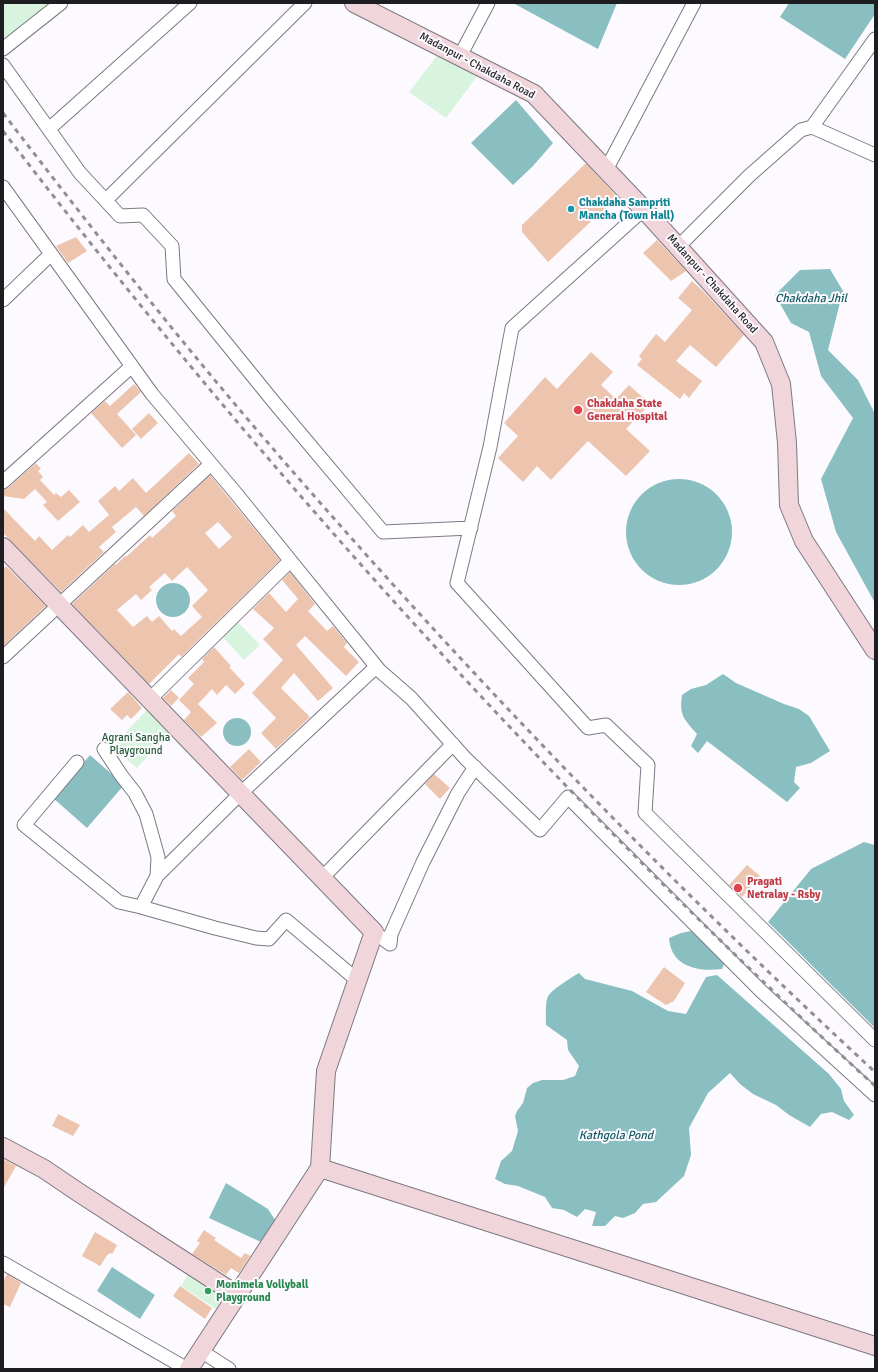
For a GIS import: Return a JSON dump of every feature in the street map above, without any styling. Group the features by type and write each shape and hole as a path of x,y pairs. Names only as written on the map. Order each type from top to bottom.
{"main road":[{"name":"Madanpur - Chakdaha Road","path":"354,3 534,94 644,209 764,342 781,384 787,443 789,505 804,541 875,650"},
{"path":"3,547 374,932 326,1071 320,1168 188,1369"},
{"path":"3,1147 44,1169 237,1295"},
{"path":"320,1168 875,1346"}],"street":[{"path":"3,49 61,3"},
{"path":"49,129 190,3"},
{"path":"106,200 304,3"},
{"path":"460,56 488,3"},
{"path":"606,170 694,3"},
{"path":"678,247 762,164 801,130 812,127 875,39"},
{"path":"3,65 80,173 120,216 143,215 172,246 174,280 383,532 471,528"},
{"path":"812,127 875,155"},
{"path":"3,187 152,394 211,464 376,667 411,698 475,767 540,830 568,797 761,991 875,1095"},
{"path":"644,209 512,328 490,447 457,583 588,728 606,725 648,765 645,814 875,1040"},
{"path":"3,300 51,254"},
{"path":"3,482 132,366"},
{"path":"3,657 211,464"},
{"path":"150,699 290,561"},
{"path":"141,907 157,876 241,793 376,667"},
{"path":"322,878 453,744"},
{"path":"104,749 135,793 146,814 158,857 157,876"},
{"path":"77,762 24,825 119,902 256,938 269,939 286,920 357,980"},
{"path":"374,932 390,944 390,934 423,862 458,793 475,767"},
{"path":"3,1263 188,1369"},
{"path":"200,1351 229,1369"}],"green space":[{"path":"3,3 60,3 3,49"},
{"path":"442,49 478,75 446,118 409,92"},
{"path":"233,617 260,645 244,660 218,632"},
{"name":"Agrani Sangha Playground","path":"148,709 170,731 137,768 112,747"},
{"name":"Monimela Vollyball Playground","path":"192,1268 234,1295 222,1313 181,1286"}],"water":[{"path":"513,3 617,3 598,49"},
{"path":"789,3 875,3 875,14 845,59 780,17"},
{"path":"516,100 553,143 533,166 513,185 471,143"},
{"name":"Chakdaha Jhil","path":"830,269 843,291 828,350 858,380 875,414 875,603 836,532 821,479 853,418 821,376 809,332 791,323 775,295 800,270"},
{"path":"679,479 699,483 716,495 728,512 732,532 728,552 716,569 699,581 679,585 659,581 642,569 630,552 626,532 630,512 642,495 659,483"},
{"path":"170,583 176,583 185,588 189,594 189,606 185,612 176,617 170,617 161,612 156,603 156,597 161,588"},
{"path":"723,674 736,683 799,709 809,716 830,751 811,763 796,767 794,782 800,788 787,802 707,741 698,753 691,746 697,734 689,725 682,713 682,695 691,689 706,685"},
{"path":"237,718 247,722 251,732 247,742 237,746 227,742 223,732 227,722"},
{"path":"90,755 124,785 87,828 53,798"},
{"path":"864,842 875,845 875,1028 768,922 811,869"},
{"path":"696,930 726,960 722,969 704,970 687,966 675,956 671,948 669,938 681,933"},
{"name":"Kathgola Pond","path":"579,973 585,979 632,991 668,1011 686,1014 706,977 717,975 829,1074 841,1089 844,1101 854,1115 849,1120 832,1112 821,1114 810,1127 789,1115 776,1105 753,1094 740,1084 730,1073 708,1093 689,1128 691,1155 684,1176 656,1202 643,1204 635,1213 623,1218 615,1216 605,1226 592,1226 596,1212 585,1209 577,1217 564,1210 552,1208 545,1197 518,1186 505,1184 495,1179 501,1161 512,1151 518,1131 515,1116 523,1103 527,1088 533,1083 542,1080 563,1080 575,1076 579,1066 568,1050 567,1040 546,1025 546,1010 547,999 550,993"},
{"path":"226,1183 268,1209 277,1223 263,1243 209,1218"},
{"path":"112,1267 155,1295 140,1319 97,1291"}],"building":[{"name":"Chakdaha Sampriti Mancha (Town Hall)","path":"586,163 617,197 548,262 522,232 522,225"},
{"path":"76,237 87,251 68,263 56,246"},
{"path":"657,240 686,271 671,281 643,253"},
{"path":"692,281 744,335 716,367 690,345 676,361 702,381 689,398 684,393 680,399 637,365 642,359 639,356 656,334 665,342 692,310 678,298"},
{"path":"591,352 613,372 601,385 616,399 629,385 650,404 626,429 650,451 626,476 588,441 551,480 537,466 523,482 498,458 518,436 504,423 545,377 557,389"},
{"path":"134,384 141,392 117,414 136,435 122,448 91,413 105,401 110,406"},
{"path":"149,413 158,423 141,439 132,429"},
{"path":"189,453 199,464 144,516 136,507 112,527 116,532 99,547 104,552 61,592 3,533 3,508 35,541 39,536 52,550 68,535 70,537 83,525 89,532 109,515 98,501 115,486 119,491 133,478 146,493"},
{"path":"36,463 41,469 38,471 43,477 40,480 54,495 56,493 61,497 69,490 80,502 58,521 43,505 47,502 35,489 24,499 3,496 3,490 8,488"},
{"path":"210,475 280,560 181,657 179,654 149,684 72,604 115,564 116,565 125,556 126,557 150,535 152,538 176,516 172,511","holes":["218,522 232,537 219,549 205,533","187,567 208,590 192,606 202,617 181,636 174,629 172,631 159,616 152,622 147,616 133,627 117,610 136,594 141,600 152,590 149,587 165,573 172,581"]},
{"path":"6,566 46,606 3,646 3,569"},
{"path":"290,572 315,604 308,611 327,631 333,626 347,643 344,647 359,662 346,676 305,636 296,645 333,688 318,701 294,673 281,688 310,717 276,749 261,733 276,718 252,693 283,660 263,639 274,628 253,609 269,593 286,612 298,599 282,580"},
{"path":"214,647 231,666 229,667 245,684 235,694 226,685 217,695 212,689 198,704 217,723 201,737 184,720 191,712 179,700 194,684 188,678 204,662 202,659"},
{"path":"171,690 179,698 171,706 163,698"},
{"path":"128,692 142,708 131,719 127,715 122,720 110,709"},
{"path":"249,749 261,762 242,780 230,767"},
{"path":"434,774 450,788 440,799 425,784"},
{"path":"747,865 760,876 742,897 729,885"},
{"path":"664,967 685,983 674,1001 666,1005 646,992"},
{"path":"58,1114 80,1125 73,1136 52,1126"},
{"path":"3,1159 16,1166 3,1189"},
{"path":"204,1230 216,1238 214,1240 241,1258 245,1253 250,1256 239,1273 231,1268 226,1275 192,1254 200,1243 197,1241"},
{"path":"95,1232 117,1245 113,1253 108,1254 100,1266 82,1256"},
{"path":"7,1274 21,1283 10,1307 3,1304 3,1282"},
{"path":"180,1286 212,1308 205,1319 173,1296"}],"railway":[{"path":"3,113 159,312 256,429 329,513 479,679 556,760 713,918 793,996 875,1072"},
{"path":"3,131 103,259 205,384 310,507 418,628 528,746 641,862 757,975 875,1086"}],"place":[{"name":"Chakdaha Sampriti Mancha (Town Hall)","path":"571,209"},
{"name":"Chakdaha State General Hospital","path":"578,410"},
{"name":"Pragati Netralay - Rsby","path":"738,888"},
{"name":"Monimela Vollyball Playground","path":"208,1291"}]}
